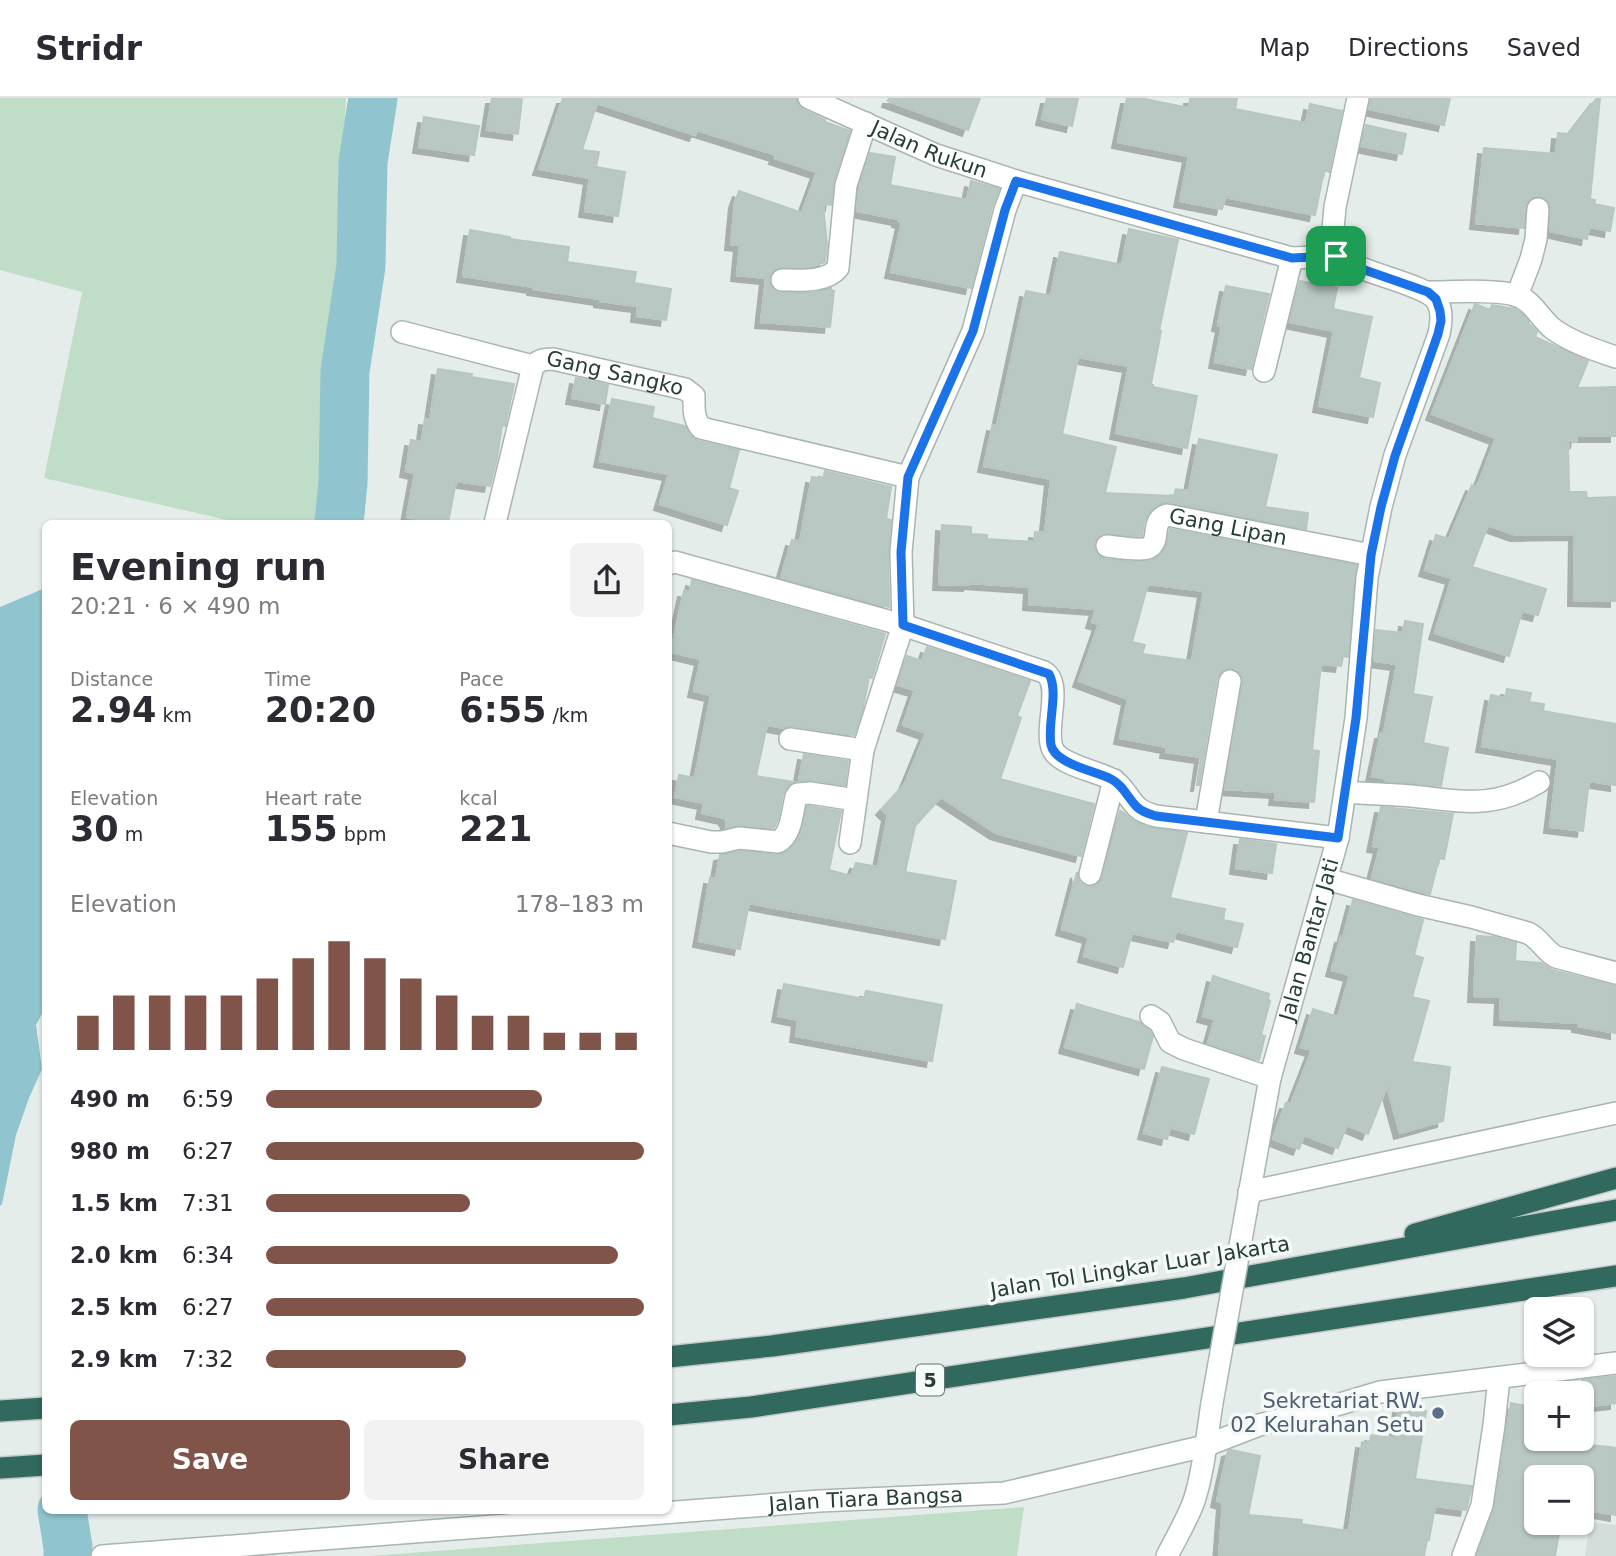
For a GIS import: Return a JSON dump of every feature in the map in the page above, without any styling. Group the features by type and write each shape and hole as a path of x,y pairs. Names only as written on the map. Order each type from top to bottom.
{"highway":[{"path":"1288,1269 1616,1178"},
{"name":"Jalan Tol Lingkar Luar Jakarta","path":"672,1357 786,1345 1184,1288 1616,1210"},
{"name":"5","path":"672,1415 778,1403 1612,1277"},
{"path":"0,1410 42,1408"},
{"path":"0,1468 42,1465"}],"street":[{"name":"Jalan Rukun","path":"809,98 936,155 1016,181 1005,210 973,331 908,477 901,552 903,625 863,750 850,843"},
{"path":"1336,256 1333,229 1335,207 1359,98"},
{"path":"782,281 819,278 833,274 838,268 846,185 866,123"},
{"path":"1016,181 1292,258 1336,256 1345,263 1428,292 1502,293 1517,296 1528,302 1548,325 1561,335 1616,357"},
{"path":"1517,296 1536,239 1538,209"},
{"path":"1264,371 1292,258"},
{"name":"Jalan Bantar Jati","path":"1167,1556 1187,1518 1199,1484 1270,1078 1338,838 1360,680 1371,555 1395,456 1441,321 1436,299 1428,292"},
{"path":"402,332 533,366"},
{"name":"Gang Sangko","path":"496,520 533,366 538,361 553,359 685,389 694,396 694,414 701,428 908,477"},
{"name":"Gang Lipan","path":"1107,546 1150,548 1154,543 1158,520 1167,515 1371,555"},
{"path":"672,563 903,625 1049,674 1052,684 1052,749 1062,759 1114,780 1144,812 1156,816 1338,838"},
{"path":"1206,822 1230,681"},
{"path":"790,739 863,750"},
{"path":"1090,874 1114,780"},
{"path":"1346,792 1467,803 1509,796 1539,782"},
{"path":"672,834 711,842 739,838 778,842 786,835 796,797 800,793 856,800"},
{"path":"1327,879 1528,933 1535,936 1549,954 1616,973"},
{"path":"1151,1016 1160,1022 1170,1042 1270,1078"},
{"path":"1248,1202 1616,1113"},
{"name":"Jalan Tiara Bangsa","path":"672,1513 819,1501 1004,1493 1205,1446 1259,1425 1380,1392 1616,1363"},
{"path":"1463,1556 1482,1504 1499,1378"},
{"name":"Jalan Tiara Bangsa","path":"102,1556 191,1553 662,1514"}],"shaded area":[{"path":"1594,1522 1616,1525 1616,1556 1585,1556 1588,1535 1594,1535"}],"green space":[{"path":"0,98 346,98 335,300 318,520 227,520 44,478 82,292 0,270"},
{"path":"1024,1507 1017,1556 369,1556"}],"water":[{"path":"42,589 42,1014 36,1025 42,1069 16,1135 0,1206 0,607"}],"building":[{"path":"492,98 522,98 518,134 487,130"},
{"path":"563,98 796,98 803,110 850,131 834,181 831,205 823,204 827,245 825,262 810,267 776,268 769,279 771,287 782,293 813,293 831,288 834,291 830,327 761,322 766,278 737,275 740,245 731,244 735,202 739,191 802,213 817,172 775,158 776,155 697,130 695,135 597,103 582,150 599,152 596,167 625,172 618,216 585,211 590,178 539,169"},
{"path":"889,98 980,98 968,130 888,101"},
{"path":"1047,98 1078,98 1072,126 1042,119"},
{"path":"1127,98 1189,108 1190,98 1237,98 1235,109 1306,123 1310,104 1342,111 1329,172 1324,170 1315,215 1225,197 1222,209 1180,201 1189,156 1118,142"},
{"path":"1371,98 1450,98 1444,125 1369,109"},
{"path":"1597,98 1600,98 1590,199 1595,200 1594,204 1614,208 1610,231 1589,227 1587,239 1550,231 1550,204 1545,198 1538,196 1527,202 1524,228 1476,223 1484,148 1556,154 1558,133 1569,134"},
{"path":"424,117 479,126 474,155 419,147"},
{"path":"1366,125 1406,134 1402,154 1361,146"},
{"path":"870,153 895,157 890,185 967,200 971,181 999,189 971,288 891,272 902,222 857,211 859,188"},
{"path":"1129,229 1178,240 1151,384 1153,387 1197,396 1187,448 1116,433 1129,366 1078,357 1062,434 1116,447 1105,493 1174,496 1176,489 1189,491 1199,439 1277,455 1265,507 1308,513 1306,529 1170,502 1162,503 1148,514 1142,536 1103,534 1096,539 1095,550 1105,559 1151,561 1164,552 1170,529 1356,565 1348,657 1343,656 1341,666 1321,664 1312,750 1319,751 1314,802 1275,799 1276,792 1225,789 1243,683 1238,671 1225,669 1217,678 1197,785 1201,757 1166,752 1167,747 1120,738 1128,699 1079,681 1099,624 1092,622 1096,609 1029,604 1030,587 939,584 942,525 971,527 971,534 987,535 987,539 1034,542 1035,532 1045,533 1051,479 984,466 993,425 997,426 1026,291 1051,296 1060,252 1122,265","holes":["1148,584 1204,591 1192,661 1142,654 1145,645 1132,642"]},
{"path":"470,230 510,239 569,247 567,262 636,272 634,283 671,289 666,320 637,316 638,306 463,276"},
{"path":"1300,281 1337,288 1333,309 1372,317 1359,378 1380,383 1373,417 1319,406 1334,331 1290,322"},
{"path":"1226,286 1269,294 1251,369 1215,362 1222,326 1218,325"},
{"path":"1475,304 1490,310 1492,305 1515,309 1537,332 1535,337 1588,361 1577,388 1616,387 1616,436 1577,436 1576,442 1568,440 1569,492 1586,492 1587,498 1616,497 1616,601 1574,600 1575,534 1516,535 1488,525 1472,567 1546,589 1538,615 1522,611 1509,656 1435,633 1452,578 1425,570 1436,535 1449,539 1472,485 1477,487 1496,438 1432,414"},
{"path":"438,369 514,384 505,426 502,425 490,486 456,481 449,520 416,520 407,517 415,473 406,471 411,440 422,442 425,419 430,420"},
{"path":"576,378 608,385 605,404 572,398"},
{"path":"612,399 654,407 652,418 685,426 690,435 698,441 739,450 729,488 738,491 727,525 660,504 669,474 600,461"},
{"path":"825,471 891,487 886,519 891,520 888,552 889,607 781,578 792,540 800,542 812,477 823,479"},
{"path":"692,580 885,634 872,678 869,677 854,735 767,725 756,776 793,782 783,794 774,828 740,825 726,828 725,818 702,813 704,803 675,797 679,775 695,778 711,695 694,691 701,659 672,652 684,591 690,592"},
{"path":"1405,621 1423,624 1413,694 1432,697 1423,743 1448,748 1441,786 1386,781 1387,779 1372,776 1381,733 1384,733 1397,664 1374,661 1376,630 1403,633"},
{"path":"927,647 1030,681 1017,716 1021,718 1000,779 1094,804 1081,856 996,833 941,797 915,826 905,872 956,881 945,939 749,903 740,949 699,941 710,878 716,879 720,855 740,851 777,855 786,852 801,834 807,806 841,811 829,870 851,876 856,863 878,867 888,815 882,809 905,784 926,733 903,725 915,690 898,685 907,656 922,661"},
{"path":"1507,689 1531,693 1529,702 1544,704 1543,711 1616,724 1616,785 1589,781 1583,831 1550,827 1558,759 1482,746 1491,695 1505,698"},
{"path":"804,754 848,761 845,785 812,780 799,781"},
{"path":"1381,807 1453,814 1444,859 1439,858 1430,894 1372,878 1380,847 1373,846"},
{"path":"1120,811 1147,827 1187,833 1170,898 1225,909 1223,920 1243,924 1237,947 1176,931 1173,942 1132,933 1123,967 1084,956 1089,937 1062,929 1077,872 1080,883 1087,887 1100,883"},
{"path":"1240,839 1276,844 1272,873 1236,868"},
{"path":"1353,900 1423,920 1414,955 1423,958 1412,997 1429,1001 1412,1062 1450,1067 1443,1121 1400,1133 1387,1086 1368,1134 1347,1125 1338,1148 1304,1135 1299,1149 1273,1139 1286,1103 1291,1104 1312,1050 1301,1047 1313,1009 1338,1017 1350,975 1332,970"},
{"path":"1477,936 1516,943 1515,961 1541,963 1552,970 1616,986 1616,1033 1578,1026 1578,1023 1500,1019 1501,997 1474,996"},
{"path":"1213,976 1269,994 1270,1001 1261,1035 1265,1036 1259,1060 1208,1043 1215,1019 1203,1016"},
{"path":"784,984 864,999 866,991 942,1005 932,1061 796,1036 798,1020 778,1016"},
{"path":"1077,1004 1139,1022 1150,1031 1153,1036 1144,1069 1065,1047"},
{"path":"1162,1067 1209,1079 1194,1134 1170,1127 1167,1139 1144,1133"},
{"path":"1616,1376 1616,1403 1594,1406 1594,1381 1582,1380"},
{"path":"1511,1403 1524,1406 1524,1451 1594,1451 1594,1445 1616,1448 1616,1515 1594,1511 1594,1465 1524,1465 1524,1535 1559,1535 1555,1556 1477,1556 1495,1507"},
{"path":"1399,1407 1426,1411 1415,1479 1472,1486 1466,1510 1435,1506 1424,1556 1219,1556 1223,1503 1217,1501 1228,1451 1260,1456 1248,1515 1302,1520 1301,1524 1349,1531 1362,1442 1370,1443 1371,1435 1395,1438"}],"waterway":[{"path":"339,520 343,483 345,371 361,266 363,162 373,98"},
{"path":"63,1514 68,1556"}],"place":[{"name":"Sekretariat RW. 02 Kelurahan Setu","path":"1438,1413"}],"route":[{"path":"1016,181 1292,258 1336,256 1345,263 1428,292 1436,299 1441,321 1395,456 1371,555 1356,718 1338,838 1156,816 1144,812 1114,780 1062,759 1052,749 1052,684 1049,674 903,625 901,552 908,477 973,331 1005,210 1016,181"}]}
